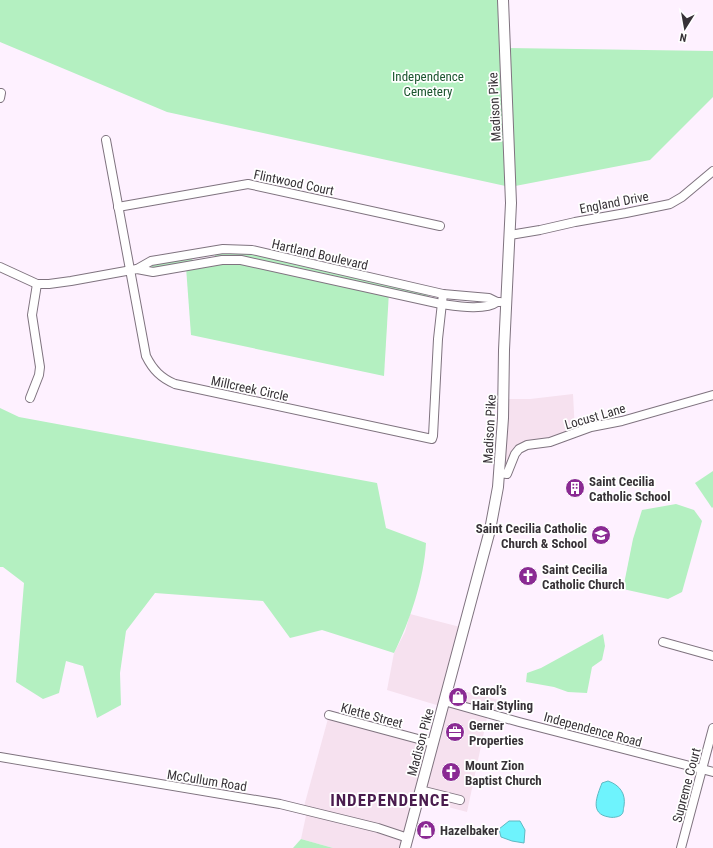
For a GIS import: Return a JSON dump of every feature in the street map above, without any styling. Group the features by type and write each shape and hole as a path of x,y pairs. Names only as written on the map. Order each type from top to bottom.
{"main road":[{"name":"Madison Pike","path":"406,843 496,505 503,418 502,302 510,235 510,187 503,0"}],"street":[{"name":"Millcreek Circle","path":"106,140 118,207 134,270 146,356 151,366 159,376 167,381 175,384 432,439 442,294"},
{"name":"England Drive","path":"510,235 670,204 682,197 713,171"},
{"name":"Flintwood Court","path":"118,207 248,184 440,226"},
{"name":"Hartland Boulevard","path":"134,270 151,261 223,249 252,250 442,294 489,298 502,302"},
{"name":"Hartland Boulevard","path":"0,266 37,284 49,284 134,270 153,272 222,260 241,260 441,304 456,306 491,306 502,302"},
{"path":"30,398 39,375 40,367 32,315 37,284"},
{"name":"Locust Lane","path":"499,474 507,474 515,454 519,449 527,445 550,442 591,427 622,421 713,395"},
{"path":"663,642 713,656"},
{"name":"Independence Road","path":"444,701 713,772"},
{"name":"Klette Street","path":"329,715 433,744"},
{"name":"Supreme Court","path":"681,848 713,728"},
{"name":"McCullum Road","path":"0,757 280,804 378,828 406,843"},
{"path":"420,790 460,800"}],"shaded area":[{"path":"573,394 575,432 519,449 507,474 499,473 504,399 530,399"},
{"path":"410,614 464,628 448,687 499,700 494,715 488,713 467,812 418,799 405,848 333,848 301,839 307,811 303,810 329,715 433,743 443,707 387,690 394,653 405,632"}],"green space":[{"name":"Independence Cemetery","path":"0,0 503,0 505,48 713,51 713,97 650,160 510,187 167,112 0,42"},
{"path":"217,253 252,254 428,294 428,297 215,257"},
{"path":"192,258 193,262 151,268 153,264"},
{"path":"222,260 389,292 384,376 191,335 186,267"},
{"path":"0,408 19,417 377,483 386,528 426,543 425,557 411,614 394,653 322,630 290,638 263,601 155,593 126,631 120,673 121,705 97,718 83,666 66,661 59,693 43,699 16,682 24,583 3,567 0,567"},
{"path":"713,471 713,507 712,508 695,483"},
{"path":"676,504 694,510 702,521 682,592 668,599 623,589 633,539 642,510"},
{"path":"603,634 605,646 602,660 592,667 587,693 568,692 554,687 526,682 527,673 541,668"},
{"path":"301,839 333,848 293,848"}],"water":[{"path":"608,781 616,785 621,790 624,798 623,812 617,817 603,815 599,812 596,804 602,783"},
{"path":"509,821 520,821 525,830 524,843 501,837 499,829"}],"place":[{"name":"Saint Cecilia Catholic School","path":"575,488"},
{"name":"Saint Cecilia Catholic Church & School","path":"601,535"},
{"name":"Saint Cecilia Catholic Church","path":"528,576"},
{"name":"Carol’s Hair Styling","path":"458,697"},
{"name":"Gerner Properties","path":"455,732"},
{"name":"Mount Zion Baptist Church","path":"451,772"},
{"name":"Hazelbaker","path":"426,830"}],"district":[{"name":"INDEPENDENCE","path":"390,800"}]}
